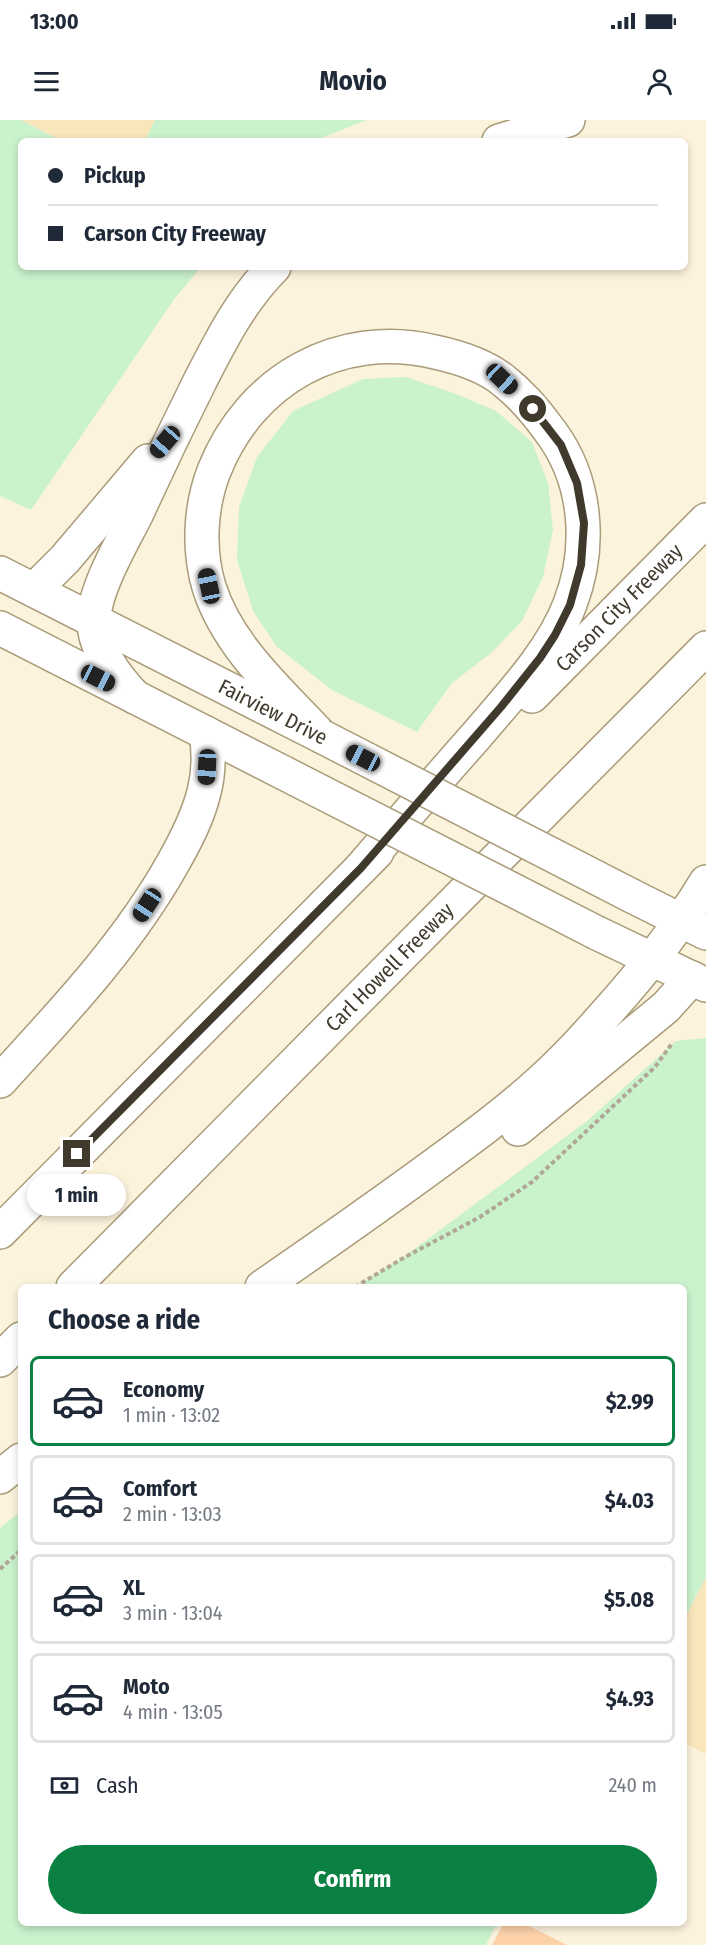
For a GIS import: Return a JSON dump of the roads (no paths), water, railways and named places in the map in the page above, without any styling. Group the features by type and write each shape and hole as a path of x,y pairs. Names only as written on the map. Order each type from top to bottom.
{"main road":[{"path":"509,138 568,120"},
{"path":"135,697 116,676 100,645 93,620 101,591 177,428 229,325 252,292 271,270"},
{"path":"321,736 259,670 229,631 218,610 209,586 201,542 207,489 223,448 244,417 273,387 310,363 363,347 416,347 459,357 502,379 533,409 561,445 577,483 584,523 581,565 570,605 540,658 501,707 361,868"},
{"path":"34,590 72,551 177,428"},
{"name":"Carson City Freeway","path":"0,1232 706,520"},
{"name":"Fairview Drive","path":"0,573 694,927"},
{"path":"0,628 597,933 699,982 518,1129 432,1185 371,1212"},
{"name":"Carl Howell Freeway","path":"76,1284 706,648"},
{"path":"0,1081 108,959 166,876 200,807 207,782 206,733"},
{"path":"266,1284 371,1212 487,1126 542,1080 586,1036 652,960 694,927 706,882"},
{"path":"0,1360 18,1342"},
{"path":"0,1477 18,1462"}]}
